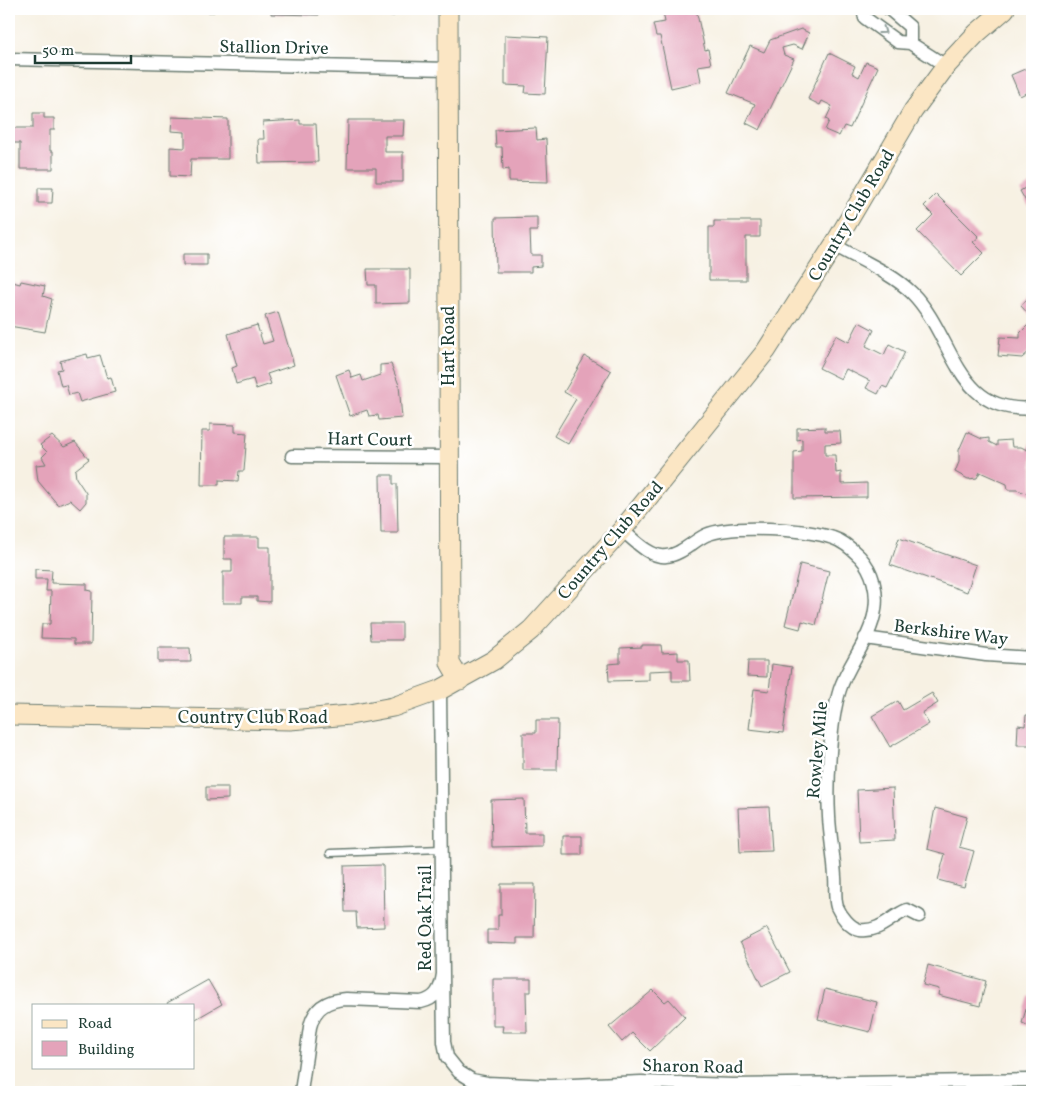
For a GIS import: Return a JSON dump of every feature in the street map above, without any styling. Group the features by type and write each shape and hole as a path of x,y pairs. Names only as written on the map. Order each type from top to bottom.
{"main road":[{"name":"Hart Road","path":"448,9 450,663 460,680"},
{"name":"Country Club Road","path":"9,715 290,720 350,715 393,707 440,690 494,660 532,630 622,530 766,352 834,245 913,111 946,66 977,33 1005,9"}],"street":[{"path":"864,9 866,18 898,42 910,44 946,66"},
{"path":"889,9 910,27 910,44"},
{"name":"Stallion Drive","path":"9,59 448,69"},
{"path":"834,245 910,291 935,321 960,372 979,394 1005,406 1032,408"},
{"name":"Hart Court","path":"292,456 448,457"},
{"name":"Rowley Mile","path":"622,530 649,552 665,556 676,553 706,535 729,529 819,534 834,538 849,547 862,559 871,574 876,591 876,608 865,638 840,688 833,727 829,815 836,906 846,922 858,930 875,930 888,923 896,915 907,910 919,916"},
{"name":"Berkshire Way","path":"865,638 986,655 1032,658"},
{"name":"Red Oak Trail","path":"301,1092 312,1018 321,1006 340,999 426,1001 438,991 443,974 440,690"},
{"name":"Sharon Road","path":"443,974 445,1050 453,1067 472,1080 497,1085 541,1086 641,1082 732,1088 1032,1080"}],"lane":[{"path":"330,853 442,849"}],"building":[{"path":"174,9 204,9 214,12 174,12"},
{"path":"271,9 319,9 319,15 271,14"},
{"path":"365,9 395,9 394,16 365,13"},
{"path":"679,9 696,9 705,50 708,49 711,64 698,66 701,81 671,88 660,36 656,36 653,24 665,22 663,12"},
{"path":"801,29 809,33 802,49 793,45 782,48 784,55 794,59 760,130 746,123 755,104 728,93 750,46 764,52 770,40"},
{"path":"505,35 548,37 545,94 525,93 526,86 505,85"},
{"path":"829,53 855,66 852,73 859,77 866,62 878,67 850,128 844,126 839,136 825,130 829,121 826,119 832,106 822,101 820,105 808,99"},
{"path":"1032,66 1032,90 1020,96 1011,75"},
{"path":"33,113 44,113 44,118 54,118 54,130 50,130 50,151 53,151 53,169 20,169 20,143 9,143 9,119 13,119 13,128 33,128"},
{"path":"172,117 228,119 228,159 191,159 190,177 170,176 170,147 185,148 185,132 171,131"},
{"path":"300,120 300,124 316,124 318,162 259,163 258,139 264,139 263,122"},
{"path":"348,120 404,120 403,136 385,136 385,152 403,152 403,182 376,182 376,168 347,168"},
{"path":"536,128 537,140 546,139 548,182 509,181 509,169 503,170 502,147 496,147 495,130"},
{"path":"1030,185 1032,188 1032,212 1020,191"},
{"path":"38,188 53,188 52,203 38,203"},
{"path":"936,194 979,237 973,242 984,253 961,276 917,231 933,215 924,206"},
{"path":"537,217 537,231 530,231 531,255 541,255 541,266 531,267 531,272 496,272 495,218"},
{"path":"714,221 760,221 760,237 746,237 746,280 709,280 709,227 714,227"},
{"path":"183,254 207,254 207,265 183,265"},
{"path":"367,269 410,269 410,303 376,304 376,285 368,285"},
{"path":"9,281 20,284 21,281 45,286 43,296 52,299 45,332 9,326"},
{"path":"1032,293 1032,318 1021,306"},
{"path":"278,312 294,365 267,374 271,384 256,389 253,379 236,384 232,368 237,366 228,334 257,325 263,344 273,341 265,316"},
{"path":"1032,321 1032,349 1022,358 998,356 1000,337 1020,338 1020,333"},
{"path":"859,322 874,330 866,346 884,355 889,344 905,352 887,388 882,386 878,394 866,388 870,381 846,369 841,379 819,368 836,335 849,342"},
{"path":"87,354 88,358 100,355 107,378 111,377 115,392 80,402 77,393 69,395 66,385 61,386 57,370 62,369 60,361"},
{"path":"585,356 611,371 568,444 554,436 576,399 564,392"},
{"path":"391,364 399,385 402,418 379,420 378,415 369,416 367,410 350,416 336,375 349,370 352,378 361,375 363,381 380,375 380,365"},
{"path":"210,424 235,425 235,432 247,433 244,471 239,471 238,481 219,480 219,485 201,485 202,431 210,431"},
{"path":"825,427 825,431 840,431 841,443 825,444 825,455 835,455 836,473 841,472 841,484 867,483 867,497 794,498 794,452 802,451 802,439 797,440 797,428"},
{"path":"967,432 982,439 989,438 989,442 997,446 997,441 1011,440 1012,447 1021,447 1027,450 1032,439 1032,495 1017,490 1008,490 1007,484 980,472 977,478 968,479 955,472 959,462 959,450"},
{"path":"52,436 64,447 75,442 89,459 75,470 76,478 86,493 86,502 80,509 70,500 58,505 38,481 36,465 46,464 42,457 47,452 40,445"},
{"path":"380,475 393,475 393,484 397,484 398,533 381,533"},
{"path":"224,537 259,537 259,547 270,547 270,602 257,601 257,597 242,597 242,603 223,603 223,572 232,572 232,559 224,559"},
{"path":"899,538 976,565 967,592 890,565"},
{"path":"800,564 829,571 816,625 802,621 800,629 785,625"},
{"path":"35,569 52,570 51,583 87,584 87,590 92,591 91,644 74,644 74,639 41,638 42,624 50,624 51,591 46,591 47,579 35,579"},
{"path":"370,623 402,623 402,640 371,640"},
{"path":"642,645 661,645 662,653 678,652 678,660 689,660 690,681 672,681 672,670 649,671 649,680 609,681 608,664 620,663 620,648 642,647"},
{"path":"158,648 190,648 191,662 158,662"},
{"path":"748,661 767,661 767,677 747,676"},
{"path":"772,664 792,667 783,733 749,729 754,689 769,691"},
{"path":"932,693 938,703 922,713 929,724 890,747 872,716 898,701 903,710"},
{"path":"1026,715 1032,715 1032,745 1017,745 1018,725 1025,726"},
{"path":"536,720 558,720 557,770 523,770 523,733 536,733"},
{"path":"206,787 228,787 228,799 206,800"},
{"path":"893,788 895,840 859,842 857,790"},
{"path":"524,799 525,833 542,833 542,846 492,847 491,800"},
{"path":"769,807 772,851 740,852 738,808"},
{"path":"935,808 967,817 959,847 974,851 964,887 938,880 945,854 927,849"},
{"path":"563,836 582,836 582,855 563,855"},
{"path":"383,865 384,927 357,928 356,912 345,912 344,866"},
{"path":"501,884 535,884 534,938 517,938 517,944 487,943 487,930 498,930 498,915 501,915"},
{"path":"767,928 790,972 762,986 740,942"},
{"path":"928,965 986,981 980,1006 938,995 939,989 923,985"},
{"path":"493,979 531,979 531,992 526,992 527,1032 502,1032 503,1026 493,1026"},
{"path":"208,980 222,1004 195,1019 195,1004 167,1003"},
{"path":"825,989 877,1002 870,1032 818,1019"},
{"path":"653,990 665,1002 669,999 685,1017 650,1051 632,1033 622,1042 609,1027"},
{"path":"1030,996 1032,997 1032,1027 1022,1023"}]}
